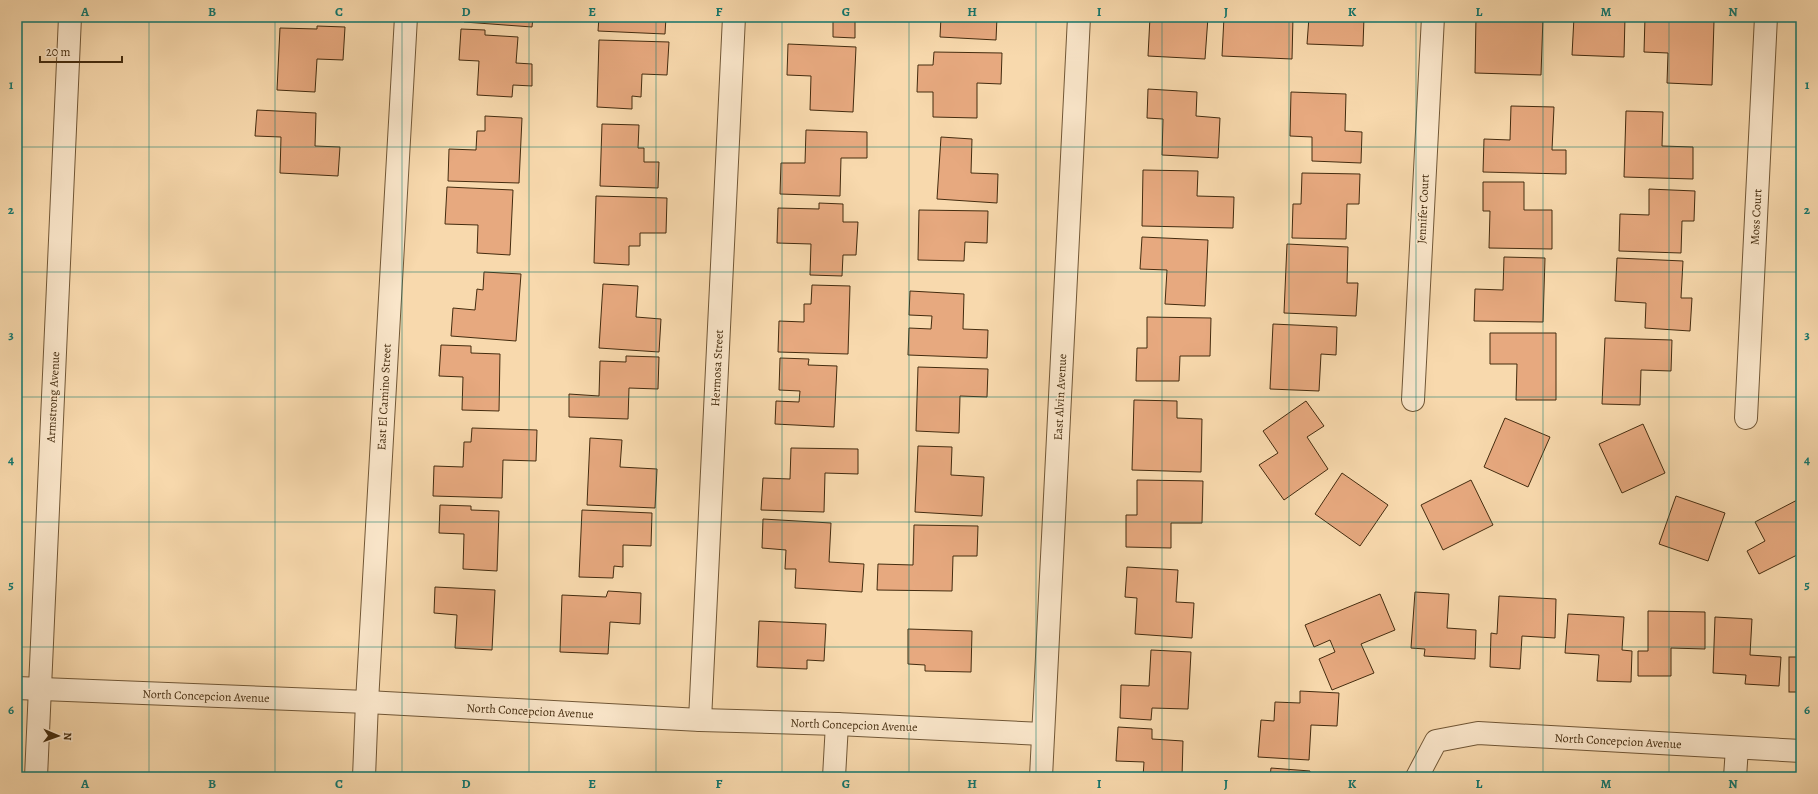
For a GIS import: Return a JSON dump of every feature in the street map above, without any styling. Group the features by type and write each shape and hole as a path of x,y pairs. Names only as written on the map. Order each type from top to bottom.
{"street":[{"name":"Armstrong Avenue","path":"36,777 70,17"},
{"name":"East El Camino Street","path":"364,777 406,17"},
{"name":"Hermosa Street","path":"700,720 734,17"},
{"name":"East Alvin Avenue","path":"1041,777 1079,17"},
{"name":"Jennifer Court","path":"1413,400 1433,17"},
{"name":"Moss Court","path":"1746,418 1766,17"},
{"name":"North Concepcion Avenue","path":"17,688 367,702 700,720 837,724 1043,734"},
{"path":"834,777 837,724"},
{"name":"North Concepcion Avenue","path":"1418,777 1436,741 1478,733 1801,751"},
{"path":"1735,777 1737,748"}],"building":[{"path":"280,17 339,17 339,20"},
{"path":"464,17 533,17 532,27 464,22"},
{"path":"599,17 666,17 665,34 598,31"},
{"path":"833,17 855,17 855,38 833,37"},
{"path":"941,17 997,17 996,40 940,37"},
{"path":"1150,17 1208,17 1205,59 1148,56"},
{"path":"1224,17 1293,17 1292,59 1222,56"},
{"path":"1309,17 1364,17 1363,46 1307,44"},
{"path":"1476,17 1543,17 1541,75 1475,73"},
{"path":"1574,17 1625,17 1624,57 1572,55"},
{"path":"1645,17 1677,17 1677,19 1714,21 1712,85 1667,83 1668,53 1644,52"},
{"path":"317,26 345,27 343,60 317,59 315,92 277,90 280,28 317,29"},
{"path":"461,29 485,30 485,35 518,37 516,63 532,64 532,86 513,85 512,97 477,95 479,61 459,60"},
{"path":"599,40 669,42 667,75 642,74 641,97 632,96 632,109 597,107"},
{"path":"788,44 856,47 853,112 810,110 811,76 787,75"},
{"path":"934,52 1002,53 1001,84 977,83 977,118 933,117 933,92 917,92 918,65 933,65"},
{"path":"1148,89 1197,92 1196,116 1220,118 1218,158 1162,155 1163,119 1147,118"},
{"path":"1291,92 1346,94 1345,131 1362,132 1361,163 1312,161 1312,137 1290,136"},
{"path":"1511,106 1554,107 1552,150 1566,150 1566,174 1483,172 1484,139 1510,140"},
{"path":"257,110 316,113 315,146 340,147 338,176 280,173 281,137 255,136"},
{"path":"1626,111 1663,112 1662,146 1693,147 1693,179 1624,177"},
{"path":"485,116 522,118 519,183 448,181 449,149 476,150 477,131 485,131"},
{"path":"602,124 639,125 638,148 644,148 644,162 659,162 658,188 600,186"},
{"path":"806,130 867,132 867,158 841,158 840,196 780,194 781,163 805,163"},
{"path":"941,137 972,139 971,173 998,174 997,203 937,199"},
{"path":"1143,170 1198,171 1197,196 1234,197 1233,228 1142,226"},
{"path":"1302,173 1360,174 1359,204 1347,204 1346,239 1292,238 1293,204 1301,204"},
{"path":"1483,182 1524,182 1524,210 1552,210 1552,249 1489,248 1490,211 1483,211"},
{"path":"447,187 513,190 510,255 477,253 478,225 445,224"},
{"path":"1649,189 1695,191 1694,221 1682,221 1681,253 1619,251 1620,214 1649,215"},
{"path":"596,196 667,198 666,233 640,233 640,246 629,246 629,265 594,263"},
{"path":"819,203 843,204 843,222 858,222 856,255 843,255 842,276 810,275 811,244 777,243 778,208 819,209"},
{"path":"919,210 988,211 987,243 965,242 964,261 918,260"},
{"path":"1142,237 1208,240 1205,306 1165,304 1167,270 1140,269"},
{"path":"1287,244 1348,247 1347,283 1358,283 1356,316 1284,313"},
{"path":"1504,257 1545,258 1543,322 1474,321 1475,289 1503,290"},
{"path":"1617,258 1683,261 1681,298 1692,298 1690,331 1645,328 1646,303 1615,301"},
{"path":"484,272 521,274 516,341 451,336 453,308 475,310 477,289 483,290"},
{"path":"603,284 638,286 636,317 661,319 659,352 599,348"},
{"path":"812,285 850,286 848,354 778,352 779,321 804,322 804,304 811,304"},
{"path":"910,291 964,294 963,329 988,330 987,358 908,355 909,328 931,329 932,316 909,315"},
{"path":"1147,317 1211,318 1210,356 1180,356 1179,381 1136,381 1137,348 1147,348"},
{"path":"1273,324 1337,327 1336,355 1321,354 1319,391 1270,389"},
{"path":"1490,333 1556,333 1556,400 1516,400 1517,364 1490,364"},
{"path":"1605,338 1672,340 1671,371 1641,370 1640,405 1602,404"},
{"path":"441,345 471,346 471,353 500,354 499,411 462,410 463,377 439,376"},
{"path":"626,356 659,357 658,389 629,388 628,419 569,417 569,394 599,396 600,361 626,362"},
{"path":"780,358 809,359 808,365 837,366 834,427 775,424 776,401 799,402 800,391 779,390"},
{"path":"918,367 988,369 987,397 960,396 959,433 916,431"},
{"path":"1134,400 1177,401 1177,418 1202,419 1201,472 1132,470"},
{"path":"1306,401 1324,426 1307,437 1328,469 1284,500 1259,465 1278,453 1263,431"},
{"path":"1505,418 1550,437 1528,487 1484,467"},
{"path":"1643,424 1665,473 1622,493 1599,444"},
{"path":"472,428 537,430 536,461 503,460 502,498 433,496 434,466 463,467 464,442 471,442"},
{"path":"590,438 622,440 620,467 657,469 655,508 587,505"},
{"path":"918,446 952,447 951,475 984,477 982,516 915,512"},
{"path":"791,448 858,449 858,474 825,473 824,512 761,510 763,478 790,479"},
{"path":"1342,473 1388,505 1360,546 1315,514"},
{"path":"1137,480 1203,481 1202,523 1171,523 1171,548 1126,547 1126,515 1137,515"},
{"path":"1471,480 1493,525 1443,550 1421,505"},
{"path":"1676,496 1725,513 1708,561 1659,544"},
{"path":"1801,498 1801,553 1759,574 1747,551 1765,541 1755,522"},
{"path":"440,505 471,506 471,510 499,511 497,571 463,569 464,534 439,533"},
{"path":"582,510 652,513 651,546 623,545 623,567 614,566 613,578 579,577"},
{"path":"763,519 831,523 829,562 864,564 862,592 795,588 796,569 785,569 786,550 762,548"},
{"path":"914,525 978,526 977,556 953,556 952,591 877,590 878,564 913,565"},
{"path":"1127,567 1178,570 1176,602 1194,603 1192,638 1135,634 1137,598 1125,597"},
{"path":"435,587 495,590 492,650 455,648 457,615 434,613"},
{"path":"608,591 641,593 640,624 610,622 608,654 560,652 562,595 606,597"},
{"path":"1415,592 1449,594 1447,628 1476,630 1475,659 1424,656 1425,649 1411,648"},
{"path":"1380,594 1395,630 1361,644 1374,673 1332,690 1319,659 1335,652 1330,640 1314,647 1305,625"},
{"path":"1499,596 1556,599 1555,638 1522,636 1520,669 1490,667 1491,633 1497,634"},
{"path":"1648,611 1705,612 1705,649 1671,648 1671,676 1638,676 1638,651 1648,651"},
{"path":"1568,614 1624,617 1622,650 1632,651 1631,682 1597,681 1599,655 1565,653"},
{"path":"1715,617 1752,619 1750,655 1781,657 1779,686 1745,684 1746,675 1713,673"},
{"path":"759,621 826,624 824,661 807,660 807,669 757,667"},
{"path":"908,629 972,631 971,672 925,671 925,665 908,664"},
{"path":"1151,650 1191,652 1188,709 1152,708 1151,720 1120,718 1121,685 1149,686"},
{"path":"1789,657 1801,657 1801,692 1789,692"},
{"path":"1300,691 1339,693 1337,726 1311,725 1309,760 1258,757 1261,720 1274,721 1275,702 1300,703"},
{"path":"1118,727 1152,729 1152,739 1183,741 1182,777 1143,777 1144,762 1116,761"},
{"path":"1271,768 1310,771 1310,777 1270,777"}]}
